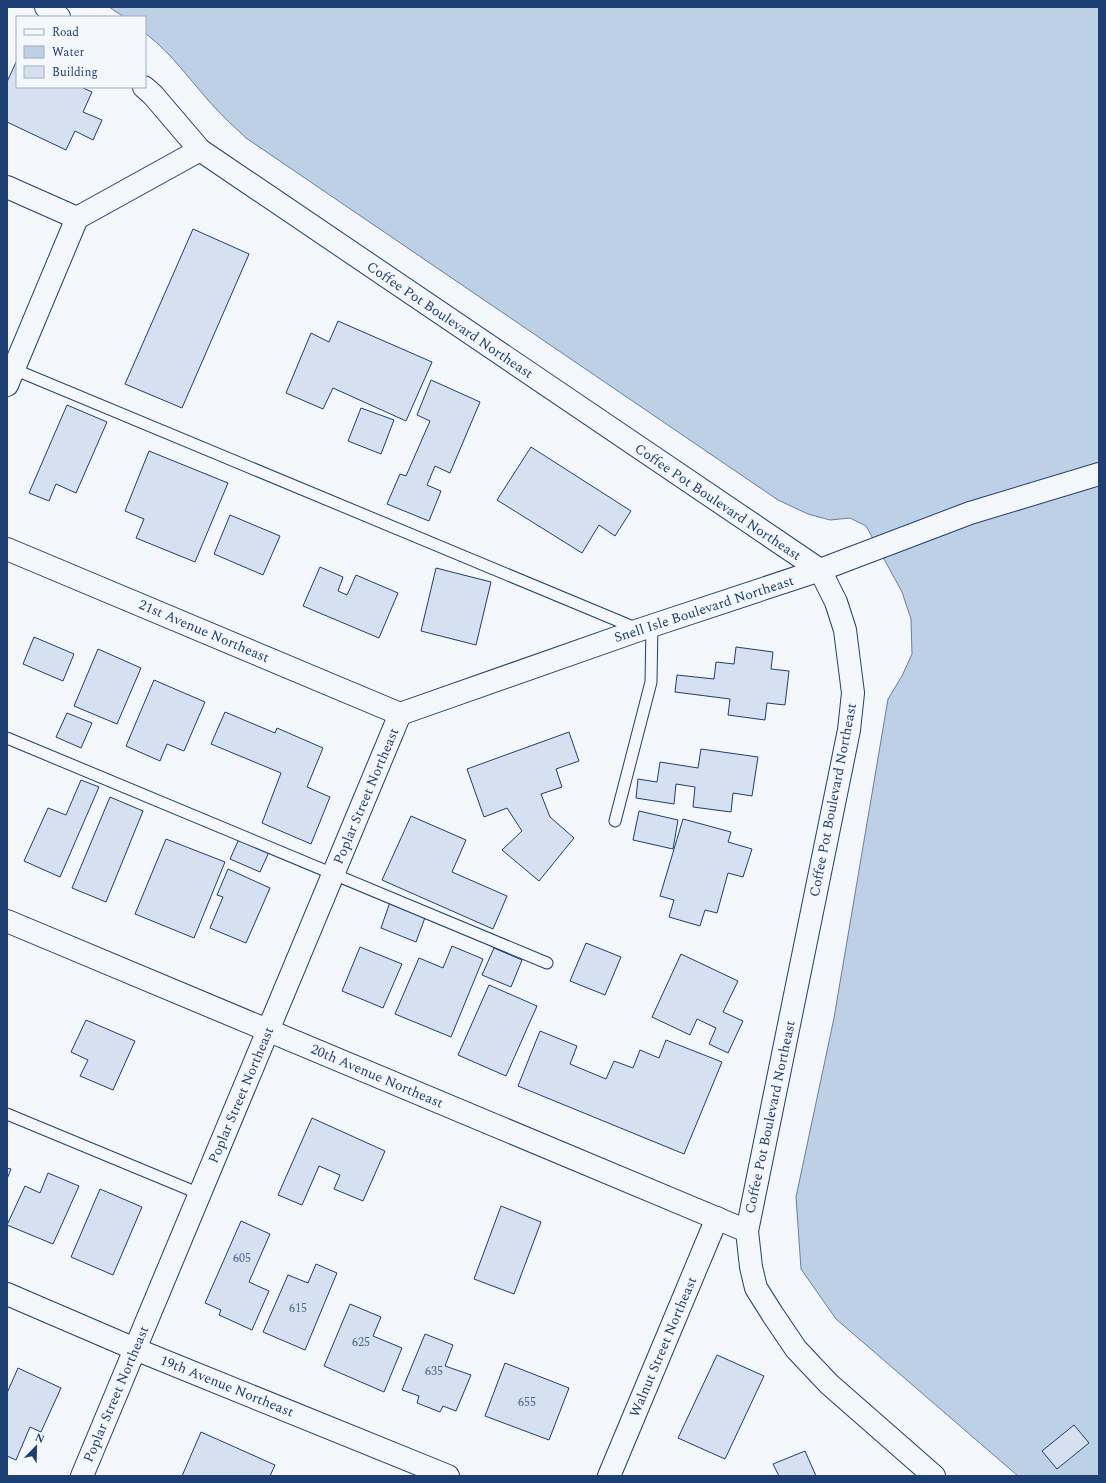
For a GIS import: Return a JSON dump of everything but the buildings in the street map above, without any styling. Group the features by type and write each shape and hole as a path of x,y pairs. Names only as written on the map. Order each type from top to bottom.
{"street":[{"path":"46,7 58,16"},
{"name":"Coffee Pot Boulevard Northeast","path":"145,88 200,150 820,570 836,602 845,630 854,693 848,738 747,1231 751,1267 756,1288 796,1349 829,1384 934,1476"},
{"path":"9,373 77,218 200,150"},
{"path":"7,187 77,218"},
{"name":"Snell Isle Boulevard Northeast","path":"400,714 645,628 820,570 970,513 1099,474"},
{"name":"21st Avenue Northeast","path":"7,549 400,714"},
{"name":"Poplar Street Northeast","path":"82,1476 400,714"},
{"name":"20th Avenue Northeast","path":"7,921 747,1231"},
{"name":"Walnut Street Northeast","path":"609,1476 717,1218"},
{"name":"19th Avenue Northeast","path":"7,1294 134,1349 448,1476"}],"lane":[{"path":"9,373 645,628 651,682 615,821"},
{"path":"7,738 547,963"},
{"path":"7,1114 200,1194"}],"water":[{"path":"109,7 1099,7 1099,1476 1018,1476 836,1319 801,1269 796,1197 834,1018 888,699 902,676 912,654 911,619 902,592 866,526 850,518 830,520 808,514 778,500 246,138 210,102 166,51 146,34 146,16 122,16"}]}
